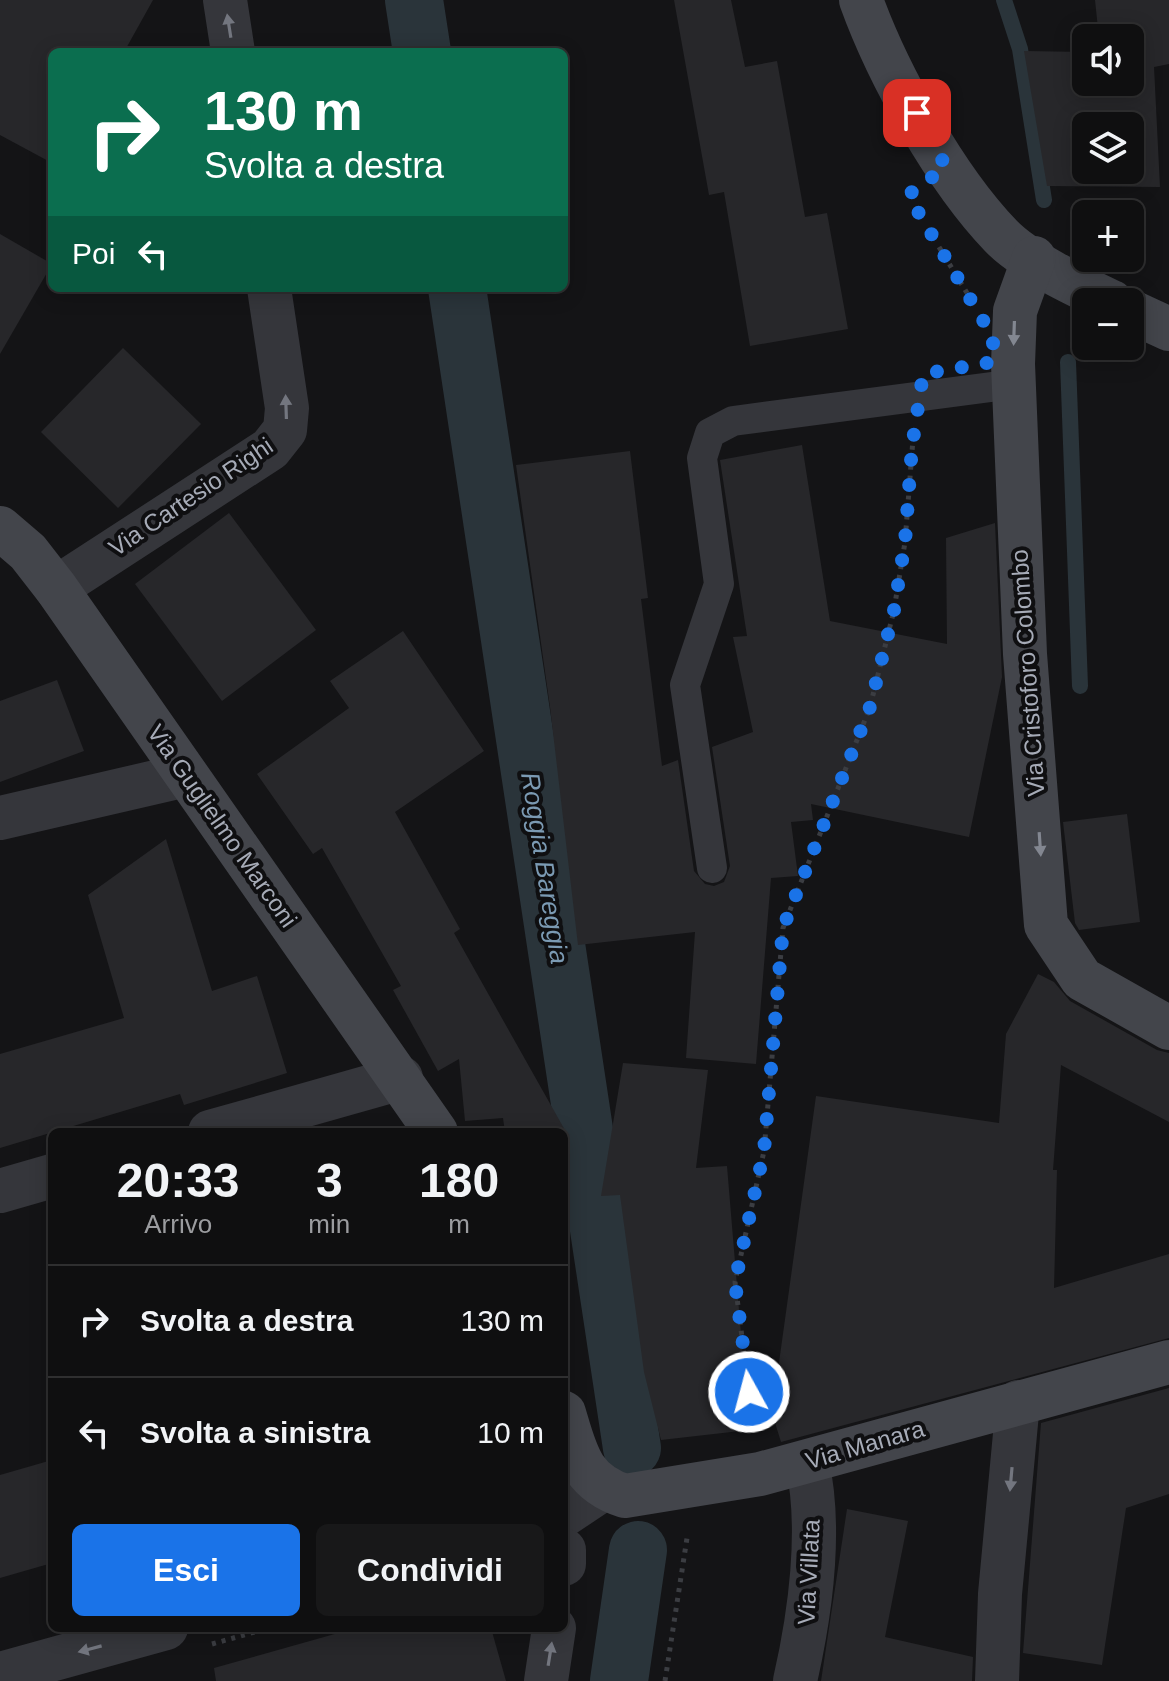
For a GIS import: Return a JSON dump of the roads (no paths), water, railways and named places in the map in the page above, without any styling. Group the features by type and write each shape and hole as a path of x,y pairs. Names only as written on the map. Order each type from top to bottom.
{"street":[{"path":"225,0 232,48"},
{"path":"861,0 873,33 946,167 1003,238 1087,288"},
{"name":"Via Cristoforo Colombo","path":"1034,258 1015,311 1014,384 1025,654 1046,925 1082,979 1169,1028"},
{"name":"Via Cartesio Righi","path":"56,588 270,449 285,430 287,408 270,292"},
{"path":"1144,317 1169,329"},
{"name":"Via Guglielmo Marconi","path":"0,528 28,552 56,588 433,1128"},
{"path":"0,818 186,775"},
{"path":"224,1128 401,1078"},
{"path":"0,1191 48,1177"},
{"name":"Via Manara","path":"574,1523 625,1496 760,1474 1169,1362"},
{"path":"997,1681 1000,1594 1018,1402"},
{"path":"568,1426 577,1456 574,1523 568,1548"},
{"name":"Via Villata","path":"795,1681 806,1630 813,1521 807,1462"},
{"path":"0,1674 152,1632"},
{"path":"546,1681 553,1632"}],"lane":[{"path":"712,868 685,685 719,584 702,458 710,433 733,421 1014,384"}],"waterway":[{"name":"Roggia Bareggia","path":"414,0 421,48"},
{"path":"1004,0 1020,49 1044,200"},
{"name":"Roggia Bareggia","path":"458,292 632,1448"},
{"path":"1068,362 1080,686"},
{"name":"Roggia Bareggia","path":"619,1681 638,1550"}]}
